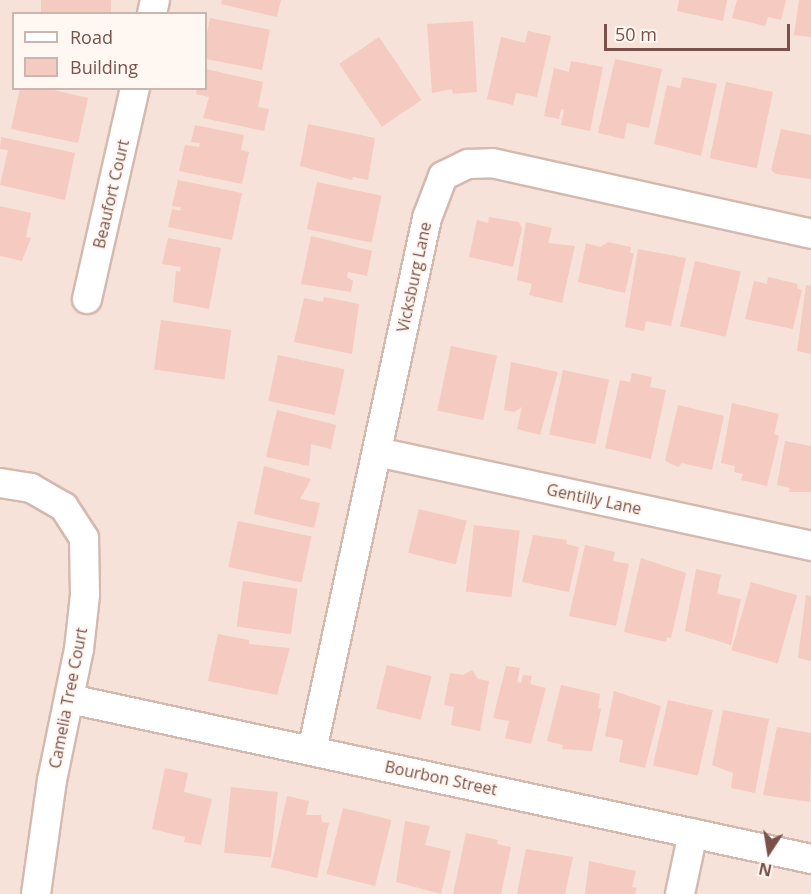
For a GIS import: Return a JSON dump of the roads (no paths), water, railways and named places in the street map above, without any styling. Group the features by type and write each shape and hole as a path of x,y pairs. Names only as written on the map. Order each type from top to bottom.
{"street":[{"name":"Beaufort Court","path":"87,299 135,90"},
{"name":"Vicksburg Lane","path":"312,751 427,218 443,176 468,164 492,163 811,234"},
{"name":"Gentilly Lane","path":"377,452 811,546"},
{"name":"Camelia Tree Court","path":"0,483 31,488 64,507 84,538 85,595 70,699 52,780 36,894"},
{"name":"Bourbon Street","path":"70,699 811,859"},
{"path":"680,894 693,833"}]}
